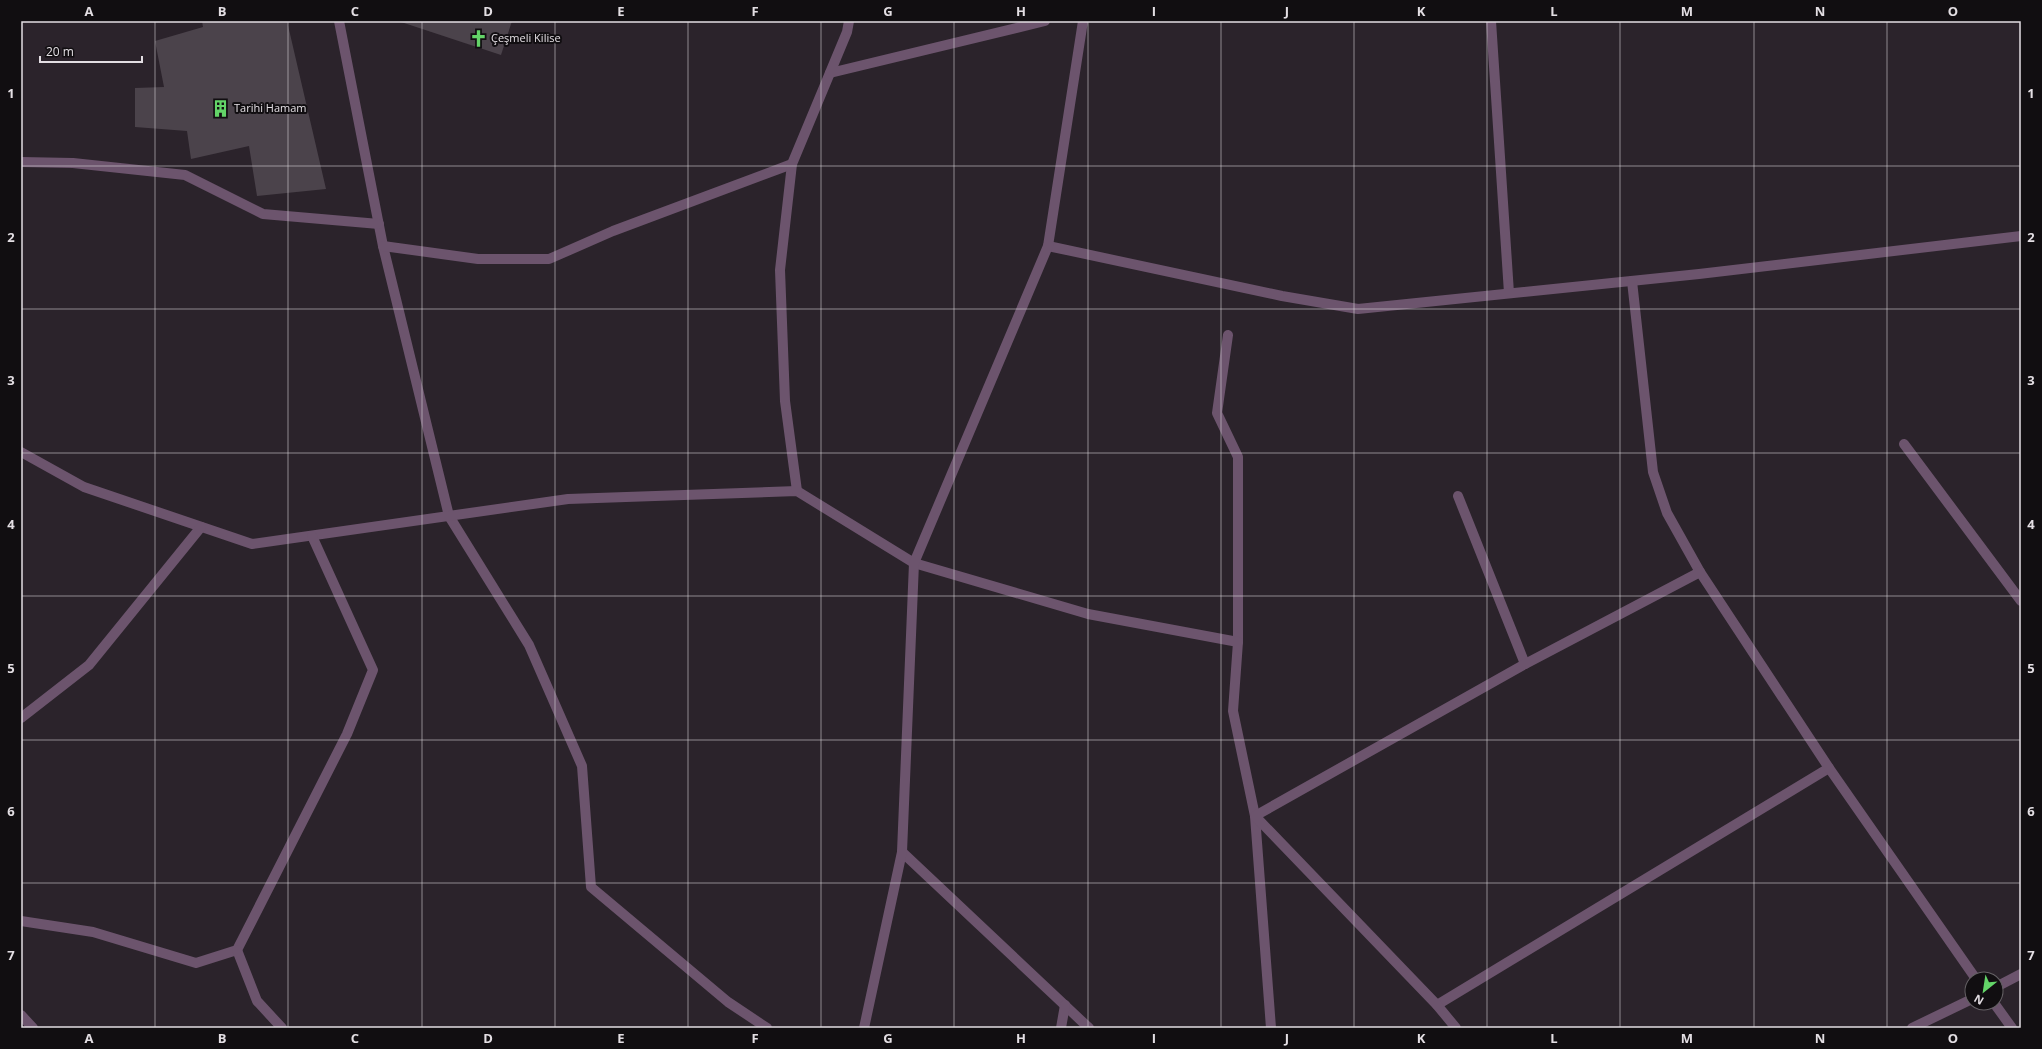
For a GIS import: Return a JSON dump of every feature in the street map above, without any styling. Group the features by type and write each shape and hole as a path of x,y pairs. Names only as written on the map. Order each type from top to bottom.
{"street":[{"path":"339,21 383,246 449,516 529,645 582,766 591,887 728,1002 767,1028"},
{"path":"797,491 785,401 780,270 792,164 847,32 849,21"},
{"path":"830,73 1045,21"},
{"path":"864,1028 902,852 914,563 1048,246 1082,21"},
{"path":"1491,21 1509,293"},
{"path":"21,162 73,163 185,175 263,214 379,224"},
{"path":"383,246 478,259 549,259 613,232 792,164"},
{"path":"1048,246 1282,296 1358,308 1632,280 2021,236"},
{"path":"1632,280 1653,472 1667,513 1700,572 1829,768 1970,971"},
{"path":"1228,335 1217,413 1238,457 1238,642 1233,711 1255,816 1271,1028"},
{"path":"1904,444 2021,601"},
{"path":"21,452 84,487 252,544 568,499 797,491 914,563 1088,614 1238,642"},
{"path":"1458,496 1525,664"},
{"path":"21,718 89,665 201,527"},
{"path":"21,921 93,932 196,963 237,950 347,734 373,670 312,536"},
{"path":"1255,816 1525,664 1700,572"},
{"path":"1437,1005 1829,768"},
{"path":"1255,816 1437,1005 1456,1028"},
{"path":"902,852 1089,1028"},
{"path":"237,950 257,1001 282,1028"},
{"path":"2004,983 2021,974"},
{"path":"1912,1028 1964,1003"},
{"path":"1061,1028 1065,1005"},
{"path":"2000,1011 2012,1028"},
{"path":"21,1015 33,1028"}],"building":[{"name":"Tarihi Hamam","path":"202,21 287,21 326,189 257,196 249,146 191,159 187,131 135,127 135,88 164,87 155,41 203,27"},
{"name":"Çeşmeli Kilise","path":"398,21 512,21 501,55"}],"place":[{"name":"Çeşmeli Kilise","path":"478,38"},
{"name":"Tarihi Hamam","path":"221,108"}]}
